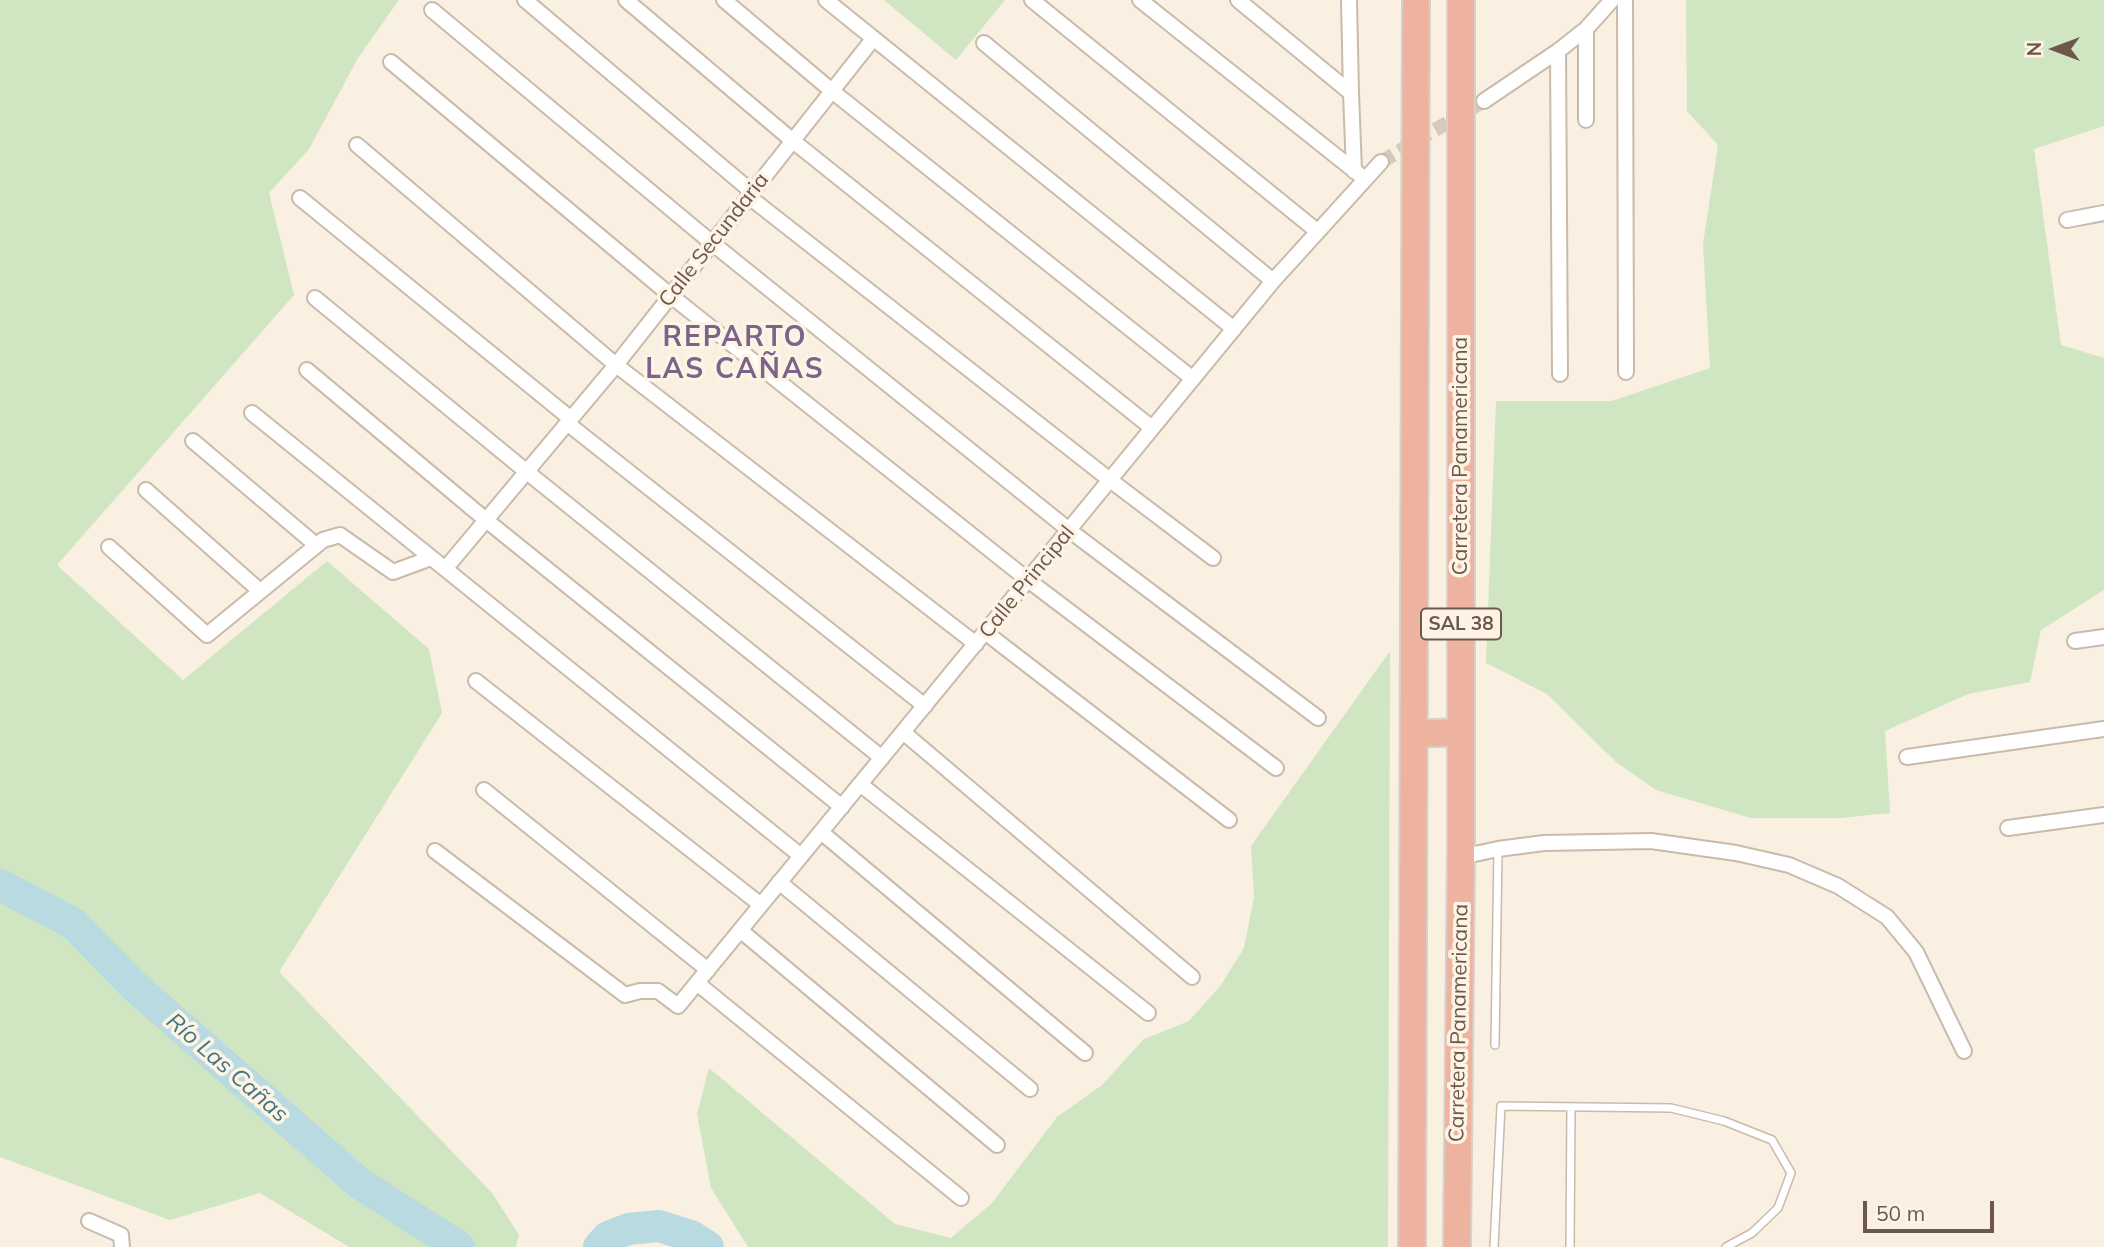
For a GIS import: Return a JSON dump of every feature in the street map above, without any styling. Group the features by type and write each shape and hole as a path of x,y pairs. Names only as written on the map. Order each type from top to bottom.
{"highway":[{"name":"SAL 38","path":"1412,1247 1416,0"},
{"name":"Carretera Panamericana","path":"1457,1247 1461,732 1473,97 1461,0"},
{"path":"1416,95 1473,97"},
{"path":"1414,733 1461,732"}],"street":[{"path":"525,0 750,194 1110,480 1213,558"},
{"path":"626,0 793,141 1152,428"},
{"path":"724,0 832,91 1193,379"},
{"path":"826,0 1234,329"},
{"path":"1032,0 1317,231"},
{"path":"1140,0 1360,175"},
{"path":"1238,0 1350,93"},
{"path":"1349,0 1350,93 1360,175"},
{"path":"1473,97 1558,51 1586,29 1612,0"},
{"path":"1625,0 1626,372"},
{"path":"432,10 712,243 1069,530 1318,718"},
{"path":"1586,29 1586,120"},
{"name":"Calle Secundaria","path":"445,569 616,365 873,39"},
{"path":"985,43 1273,281"},
{"path":"1558,51 1560,374"},
{"path":"391,62 670,295 1028,580 1276,768"},
{"path":"357,145 616,365 975,644"},
{"name":"Calle Principal","path":"435,851 625,995 640,991 657,991 678,1006 1273,281 1317,231 1360,175 1381,162"},
{"path":"300,198 569,421 925,706"},
{"path":"2067,220 2104,213"},
{"path":"315,298 882,758"},
{"path":"307,370 486,520 842,807"},
{"path":"252,413 801,856"},
{"path":"193,441 316,545"},
{"path":"146,490 260,591"},
{"path":"109,547 207,635 323,540 340,535 393,572 431,558"},
{"path":"985,632 1229,820"},
{"path":"2075,642 2104,637"},
{"path":"476,681 761,905"},
{"path":"1907,757 2104,729"},
{"path":"903,732 1192,977"},
{"path":"860,784 1148,1013"},
{"path":"484,790 708,970"},
{"path":"2008,828 2104,815"},
{"path":"821,832 1085,1054"},
{"path":"1461,857 1544,843 1651,841 1736,853 1789,865 1838,886 1887,917 1916,951 1964,1051"},
{"path":"779,882 1030,1089"},
{"path":"740,930 997,1145"},
{"path":"697,983 961,1198"},
{"path":"89,1221 121,1235 122,1247"}],"lane":[{"path":"1495,1045 1498,849"},
{"path":"1494,1247 1501,1105 1671,1108 1724,1121 1772,1139 1791,1173 1778,1208 1752,1233 1726,1247"},
{"path":"1570,1247 1571,1107"}],"green space":[{"path":"0,0 399,0 358,58 309,149 269,193 294,295 57,565 183,680 327,561 429,649 442,713 279,972 492,1193 519,1235 516,1247 349,1247 260,1193 170,1220 0,1157"},
{"path":"884,0 1005,0 956,60"},
{"path":"1686,0 2104,0 2104,126 2034,149 2061,345 2104,358 2104,590 2041,630 2030,682 1968,694 1885,731 1890,813 1840,818 1751,818 1656,790 1616,762 1547,694 1486,663 1496,401 1612,401 1710,368 1703,244 1718,145 1687,111"},
{"path":"1390,651 1388,1247 748,1247 711,1188 697,1114 709,1068 895,1224 951,1238 992,1203 1057,1117 1102,1085 1144,1039 1189,1021 1221,985 1244,948 1254,897 1251,846"}],"waterway":[{"name":"Río Las Cañas","path":"0,885 74,924 133,985 359,1183 459,1247"},
{"name":"Río Las Cañas","path":"599,1247 608,1237 628,1229 659,1226 691,1236 708,1247"}],"tunnel":[{"path":"1381,162 1484,101"}],"district":[{"name":"REPARTO LAS CAÑAS","path":"735,354"}]}
